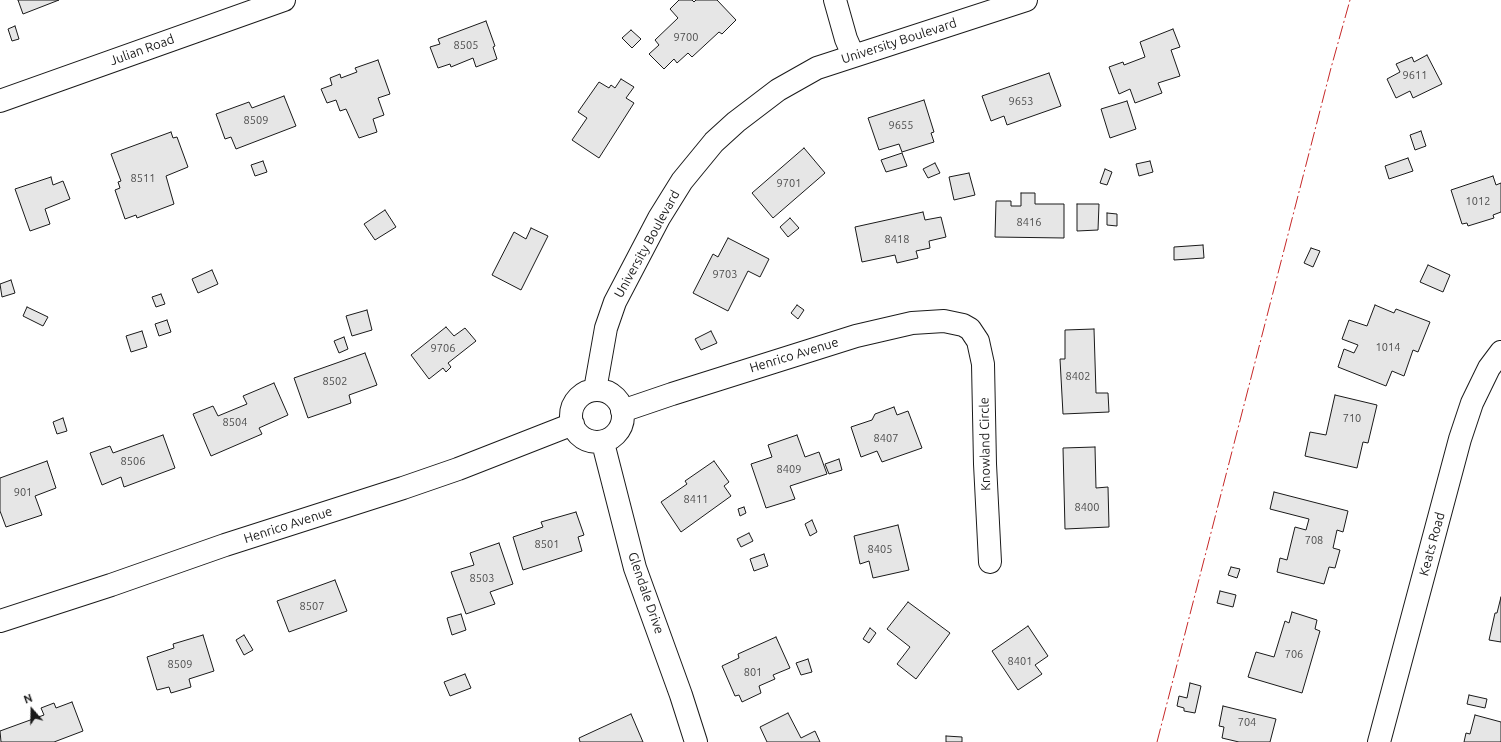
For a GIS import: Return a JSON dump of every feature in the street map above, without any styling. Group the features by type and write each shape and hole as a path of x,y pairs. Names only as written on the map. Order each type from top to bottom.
{"street":[{"name":"Julian Road","path":"0,101 284,0"},
{"path":"835,0 846,39 853,55"},
{"name":"University Boulevard","path":"595,390 606,328 615,302 659,218 682,181 714,142 736,122 778,90 817,68 853,55 914,37 1026,0"},
{"name":"Henrico Avenue","path":"622,411 856,336 912,323 944,321 964,325 970,329"},
{"name":"Knowland Circle","path":"970,329 978,341 984,364 985,464 990,562"},
{"name":"Keats Road","path":"1379,742 1460,439 1472,403 1489,368 1501,352"},
{"path":"595,390 606,391 613,395 622,411 622,424 617,433 611,439 603,442 593,442 584,439 576,432 571,411 575,402 584,393 595,390"},
{"name":"Henrico Avenue","path":"0,620 111,585 225,545 403,488 458,469 573,424"},
{"name":"Glendale Drive","path":"603,442 635,568 681,695 696,742"}],"building":[{"path":"18,0 59,0 23,14"},
{"path":"679,0 692,0 694,2 696,0 717,0 736,20 722,34 719,32 692,57 688,53 677,63 674,59 664,69 649,54 659,45 655,40 678,18 670,9"},
{"path":"486,21 495,46 493,47 497,59 476,67 473,58 451,67 450,64 438,68 430,47 440,44 438,39"},
{"path":"15,26 19,39 12,41 8,29"},
{"path":"1173,29 1180,47 1171,50 1180,76 1158,83 1162,93 1135,103 1130,89 1119,94 1109,67 1123,62 1124,65 1145,57 1140,42"},
{"path":"631,30 641,39 632,48 622,38"},
{"path":"1427,55 1442,84 1413,98 1410,91 1396,98 1387,79 1400,72 1396,64 1412,57 1414,62"},
{"path":"378,60 390,94 378,98 384,115 373,119 377,132 359,138 346,109 340,111 336,100 327,103 321,89 332,85 330,78 340,74 341,78 357,72 355,68"},
{"path":"1049,73 1061,106 1007,125 1004,116 991,121 982,96"},
{"path":"621,79 634,87 626,98 634,103 599,158 572,140 587,118 578,112 599,82 609,88 611,85 615,88"},
{"path":"284,96 296,126 236,149 231,137 225,139 216,114 249,102 252,108"},
{"path":"924,100 934,132 931,133 934,142 902,152 899,144 879,150 868,118"},
{"path":"1127,101 1136,129 1110,138 1101,109"},
{"path":"1421,131 1426,146 1415,150 1410,135"},
{"path":"171,132 173,138 177,137 188,167 166,176 174,204 137,218 136,215 125,219 115,190 120,188 118,182 121,181 111,154"},
{"path":"804,148 825,173 773,218 752,193"},
{"path":"902,153 907,166 886,172 881,160"},
{"path":"1408,158 1413,171 1389,179 1385,166"},
{"path":"263,161 267,172 255,176 251,165"},
{"path":"1150,161 1153,172 1139,176 1136,164"},
{"path":"935,163 940,173 928,178 923,169"},
{"path":"1105,169 1112,172 1107,185 1100,183"},
{"path":"969,173 975,195 954,200 949,177"},
{"path":"1493,176 1496,185 1501,183 1501,212 1493,215 1494,218 1468,226 1467,223 1462,224 1451,190"},
{"path":"51,177 53,185 63,181 70,199 45,209 50,224 30,231 15,189"},
{"path":"1021,193 1035,193 1035,204 1064,204 1064,238 995,237 996,201 1011,201 1011,206 1021,206"},
{"path":"1077,204 1099,204 1098,230 1077,231"},
{"path":"385,210 396,227 375,240 364,224"},
{"path":"923,212 925,220 941,217 946,237 929,241 930,248 916,251 918,258 897,263 895,255 862,262 855,227"},
{"path":"1107,213 1117,214 1117,226 1107,225"},
{"path":"790,218 799,228 788,237 780,227"},
{"path":"531,228 548,236 521,290 492,275 514,232 526,239"},
{"path":"728,238 769,259 760,277 748,271 728,311 693,293 713,254 718,257"},
{"path":"1203,245 1204,258 1174,260 1174,247"},
{"path":"1311,248 1320,251 1313,267 1304,263"},
{"path":"1428,265 1450,275 1443,292 1420,282"},
{"path":"212,270 218,284 198,293 192,279"},
{"path":"11,280 15,293 2,297 0,284"},
{"path":"161,294 165,304 156,307 152,297"},
{"path":"797,305 804,310 798,319 791,313"},
{"path":"1375,305 1394,313 1396,309 1430,322 1418,352 1413,350 1404,376 1392,371 1386,386 1338,367 1344,349 1354,353 1358,345 1342,339 1349,320 1367,326"},
{"path":"27,307 48,317 43,326 23,316"},
{"path":"367,310 372,330 352,336 346,316"},
{"path":"167,320 171,332 159,336 155,324"},
{"path":"446,327 454,336 465,328 476,341 448,363 451,367 446,372 443,368 429,379 411,355"},
{"path":"1094,329 1096,393 1108,393 1109,412 1063,414 1060,359 1065,359 1065,330"},
{"path":"142,331 147,347 131,352 126,336"},
{"path":"711,331 717,343 701,350 695,339"},
{"path":"344,337 348,349 339,353 334,341"},
{"path":"365,353 377,385 349,395 351,403 308,418 294,378"},
{"path":"274,383 288,415 259,428 262,434 211,456 193,414 213,406 218,416 247,404 243,396"},
{"path":"1335,395 1377,405 1368,443 1363,442 1357,468 1305,456 1310,432 1326,435"},
{"path":"894,407 897,415 908,411 922,448 882,462 877,451 861,457 851,427 872,420 875,414"},
{"path":"63,418 67,431 57,434 53,422"},
{"path":"163,435 175,468 124,487 121,477 102,485 90,453 110,446 113,453"},
{"path":"797,435 805,457 819,452 827,474 790,486 795,499 766,508 751,464 772,457 768,445"},
{"path":"1095,447 1096,488 1108,487 1109,527 1065,529 1063,448"},
{"path":"839,459 842,470 829,474 825,464"},
{"path":"47,461 56,488 35,496 42,515 6,527 0,511 0,478"},
{"path":"714,461 729,482 724,486 731,496 681,532 661,502 687,484 685,481"},
{"path":"1274,492 1348,511 1343,532 1337,530 1333,548 1340,550 1335,568 1329,567 1324,584 1277,572 1280,558 1287,560 1295,527 1306,530 1309,519 1270,509"},
{"path":"744,507 746,513 740,516 738,509"},
{"path":"576,512 584,535 578,537 582,551 523,570 513,537 543,527 541,522"},
{"path":"812,520 817,532 810,536 805,524"},
{"path":"898,525 909,570 873,578 869,561 860,564 854,536"},
{"path":"749,533 753,541 741,547 737,539"},
{"path":"499,543 513,584 490,592 495,604 466,614 451,572 474,565 470,553"},
{"path":"764,554 768,566 754,571 750,559"},
{"path":"1231,567 1240,569 1237,578 1228,575"},
{"path":"335,580 347,611 289,632 277,601"},
{"path":"1220,591 1236,595 1233,607 1217,603"},
{"path":"1501,597 1501,642 1489,640 1495,613 1497,613"},
{"path":"908,602 950,633 916,679 897,664 910,647 887,629"},
{"path":"1292,612 1317,620 1315,629 1320,631 1302,693 1248,677 1256,652 1274,657 1285,621 1289,623"},
{"path":"461,614 466,630 452,635 447,618"},
{"path":"1028,626 1048,656 1035,665 1042,674 1018,690 992,651"},
{"path":"870,628 876,633 869,643 863,639"},
{"path":"203,635 214,671 189,679 191,687 171,693 169,687 157,690 147,657 174,648 173,644"},
{"path":"244,635 253,650 244,655 236,640"},
{"path":"776,637 790,668 773,675 775,679 759,686 761,693 742,702 739,695 735,696 722,666 739,658 738,654"},
{"path":"808,659 812,672 801,675 796,663"},
{"path":"465,674 471,688 450,696 444,682"},
{"path":"1190,683 1201,686 1195,713 1184,711 1184,708 1177,706 1179,696 1187,698"},
{"path":"1469,695 1487,699 1485,708 1467,704"},
{"path":"72,702 83,731 54,742 1,742 0,731 44,715 41,708 54,703 56,708"},
{"path":"1223,706 1276,719 1270,742 1239,742 1222,738 1224,727 1219,726"},
{"path":"788,713 801,738 815,731 820,742 767,742 760,727"},
{"path":"631,714 643,742 580,742 579,738"},
{"path":"1475,715 1501,722 1501,742 1464,742 1466,733 1470,734"},
{"path":"946,736 962,737 962,742 946,742"}],"power":[{"path":"1157,742 1331,68 1350,0"}]}
